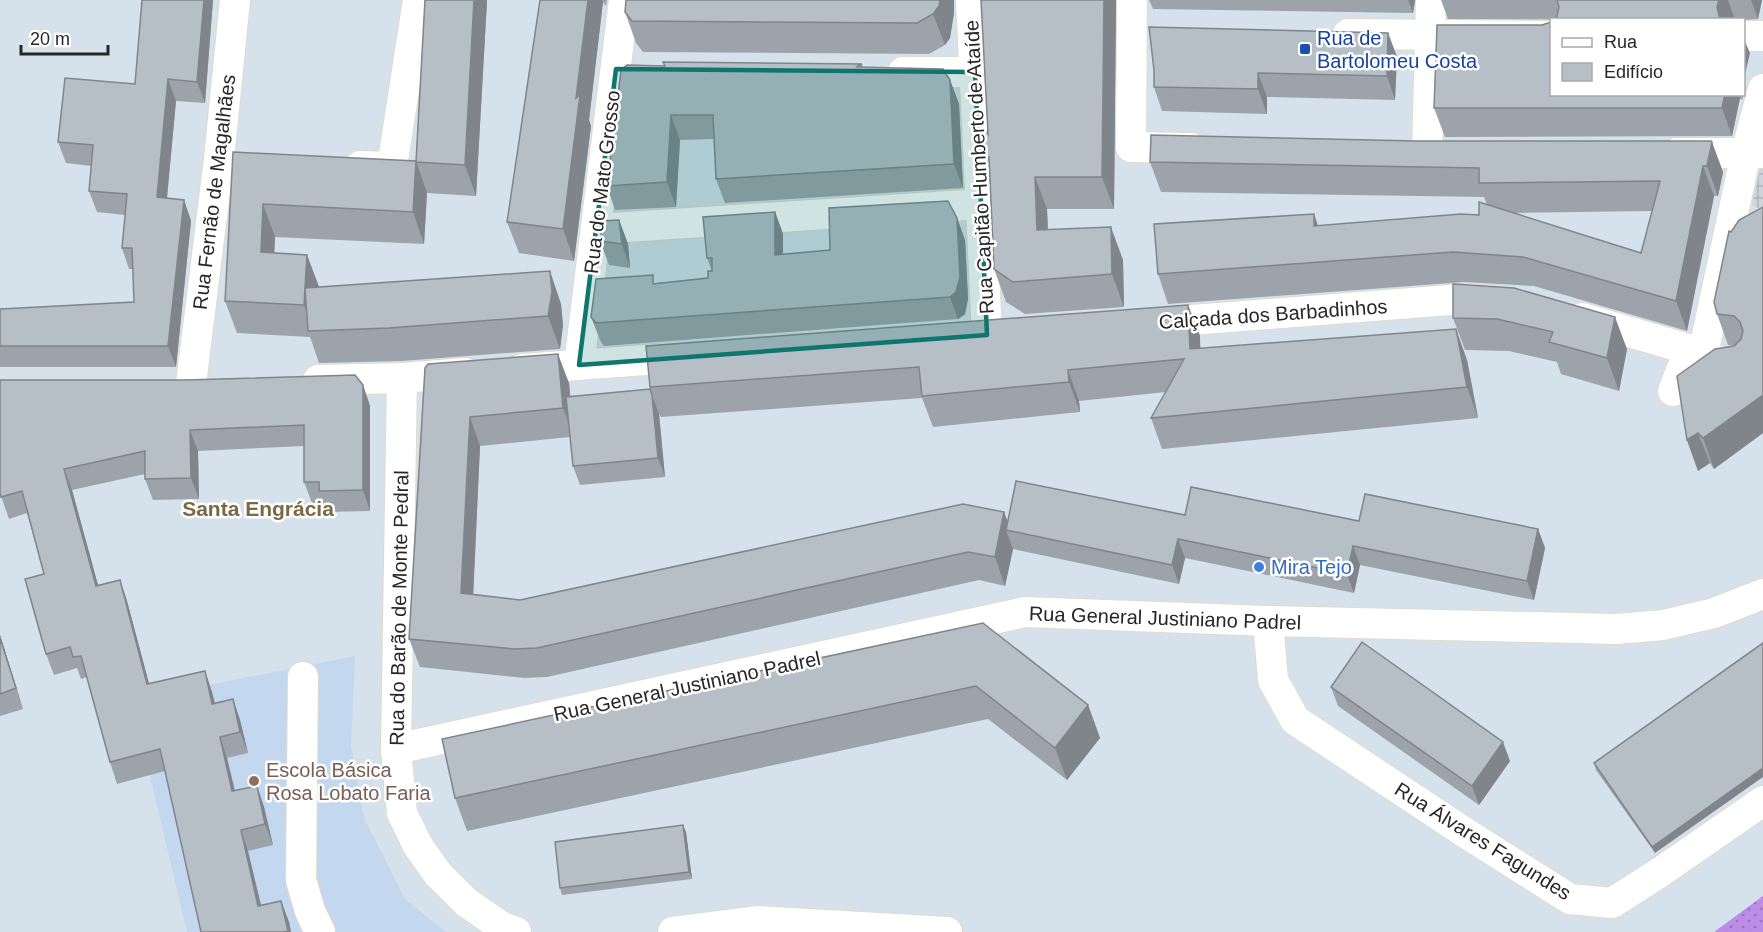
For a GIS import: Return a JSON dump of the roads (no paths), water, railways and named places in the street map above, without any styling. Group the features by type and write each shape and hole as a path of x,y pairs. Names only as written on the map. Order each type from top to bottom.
{"street":[{"name":"Rua Fernão de Magalhães","path":"191,384 230,160 235,0"},
{"path":"334,164 392,167 418,0"},
{"name":"Rua do Mato Grosso","path":"579,365 596,229 630,69 624,0"},
{"name":"Rua Capitão Humberto de Ataíde","path":"971,0 987,335"},
{"path":"1427,153 1431,0"},
{"path":"1141,19 1131,147 1214,149"},
{"path":"1316,33 1550,36"},
{"path":"1745,36 1763,36"},
{"path":"880,71 975,72"},
{"path":"1674,391 1684,363 1697,352 1727,242 1755,153 1763,88"},
{"path":"1652,153 1755,153"},
{"path":"596,229 981,204"},
{"path":"1727,242 1754,229"},
{"name":"Calçada dos Barbadinhos","path":"1130,324 1463,299 1518,303"},
{"path":"1552,310 1697,352 1721,362 1737,362"},
{"path":"296,381 402,378 707,355"},
{"name":"Rua do Barão de Monte Pedral","path":"402,378 396,749 402,813 418,846 438,874 466,902 505,930"},
{"name":"Rua General Justiniano Padrel","path":"396,749 1025,612 1268,621 1617,629 1663,625 1714,614 1763,594"},
{"name":"Rua Álvares Fagundes","path":"1268,621 1273,680 1295,720 1570,899 1612,903 1763,801"},
{"path":"303,676 301,880 310,911 320,932"},
{"path":"673,932 759,921 947,932"}],"place":[{"name":"Rua de Bartolomeu Costa","path":"1305,49"},
{"name":"Mira Tejo","path":"1259,567"},
{"name":"Escola Básica Rosa Lobato Faria","path":"254,781"}],"district":[{"name":"Santa Engrácia","path":"258,509"}]}
